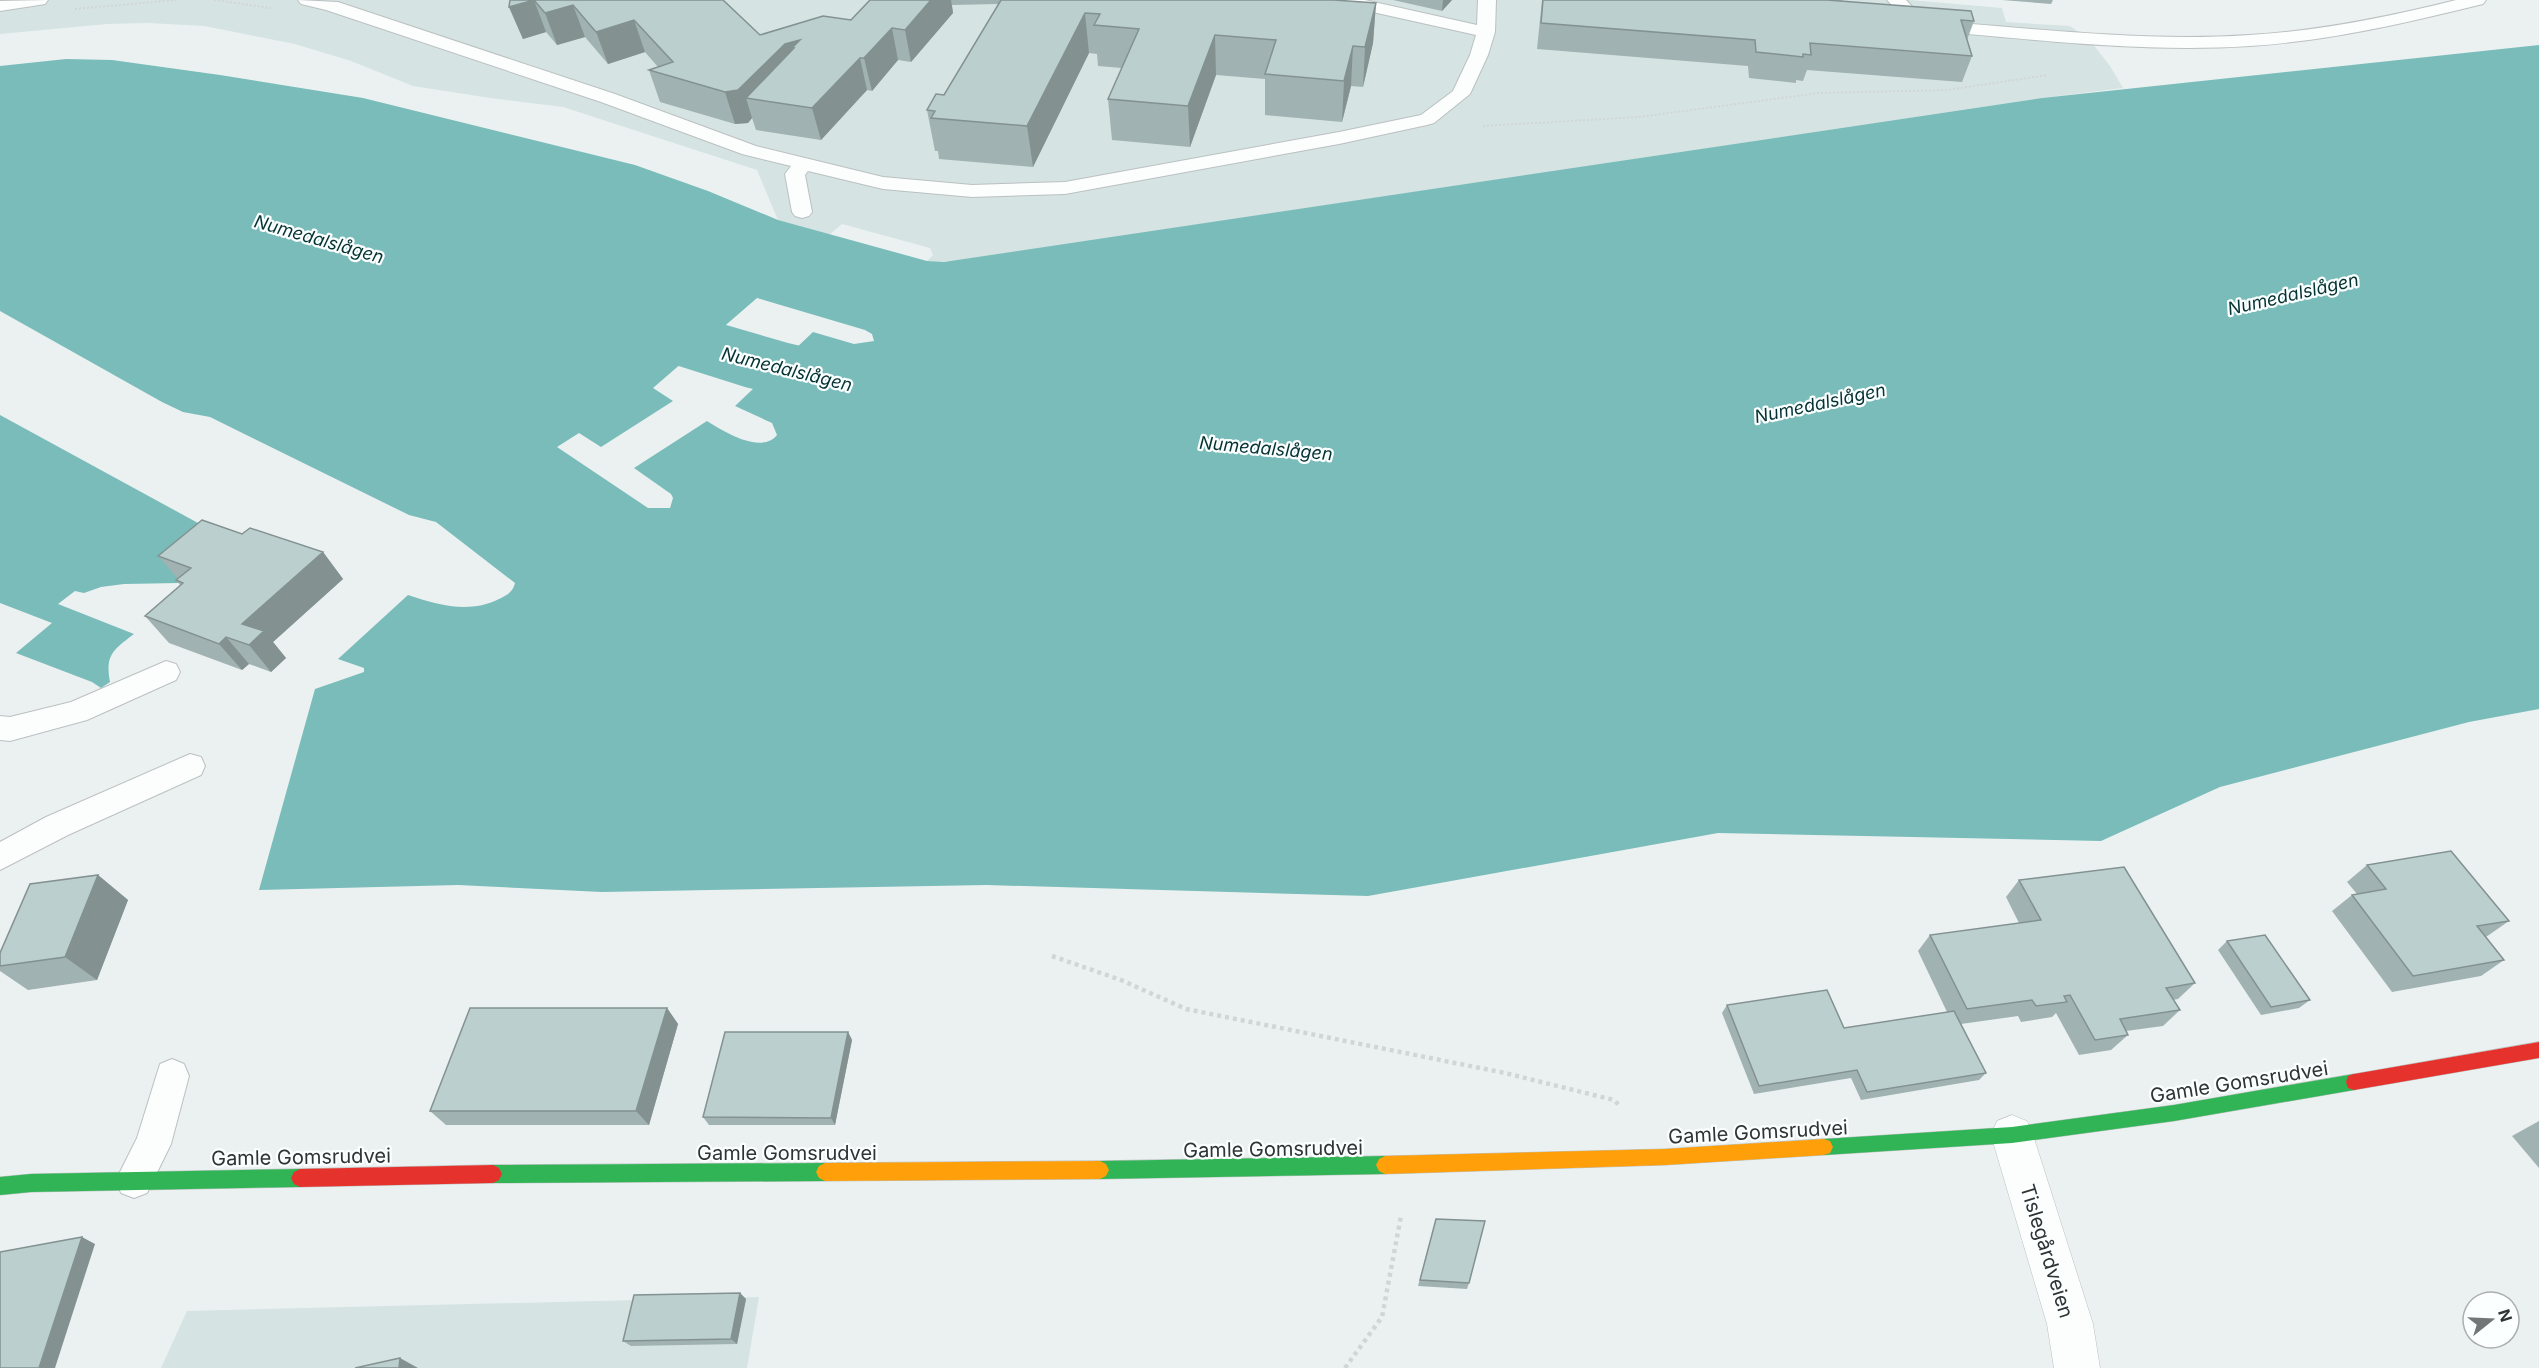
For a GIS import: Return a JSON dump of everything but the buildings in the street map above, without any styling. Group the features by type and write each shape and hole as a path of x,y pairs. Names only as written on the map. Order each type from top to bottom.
{"street":[{"name":"Gamle Gomsrudvei","path":"0,1186 31,1182 487,1174 1247,1169 1665,1157 2012,1135 2174,1113 2539,1050"},
{"name":"Tislegårdveien","path":"2012,1135 2070,1324 2078,1368"}],"lane":[{"path":"0,6 39,0"},
{"path":"307,0 332,6 608,98 749,150 883,183 972,191 1065,188 1339,138 1427,119 1461,94 1479,55 1486,32 1487,0"},
{"path":"1341,0 1486,32"},
{"path":"1896,0 1910,14 1914,25"},
{"path":"1891,23 2089,39 2247,41 2323,34 2477,0"},
{"path":"802,212 795,174 804,163"},
{"path":"0,728 10,729 77,712 166,672"},
{"path":"0,857 57,826 190,766"},
{"path":"134,1180 153,1144 172,1076"}],"path":[{"path":"73,10 176,0"},
{"path":"214,0 271,8"},
{"path":"1480,127 1500,123 1639,117 1819,93 1947,90 2056,74"},
{"path":"1052,956 1121,980 1186,1009 1505,1073 1614,1100 1652,1134 1665,1157"},
{"path":"1346,1368 1382,1317 1410,1166"}],"shaded area":[{"path":"0,0 1910,0 2002,8 2006,22 2070,26 2089,39 2110,66 2123,88 2042,98 955,261 935,262 927,261 933,255 930,248 842,224 829,235 778,220 757,170 563,107 413,86 351,61 295,44 204,26 148,23 107,24 0,34"},
{"path":"759,1297 747,1368 161,1368 187,1311"}],"water":[{"path":"2539,45 2539,709 2469,722 2220,787 2101,841 1718,833 1368,896 987,885 602,892 458,885 259,890 315,689 364,672 364,668 338,659 408,595 442,605 476,606 488,604 505,596 515,583 436,522 409,515 210,417 183,412 162,402 0,311 0,66 66,59 112,60 363,98 635,165 708,191 778,220 927,261 944,262 2042,98","holes":["757,298 872,334 874,341 854,344 813,332 735,406 772,423 777,435 770,441 762,443 742,439 707,421 634,468 671,494 673,498 670,508 648,508 557,447 579,433 601,447 673,401 653,388"]},
{"path":"0,415 231,541 179,583 124,584 101,587 84,593 75,591 58,604 134,634 112,654 109,665 110,682 101,688 92,682 16,653 52,623 0,603"}],"waterway":[{"name":"Numedalslågen","path":"562,307 655,331 775,368 916,400"}],"traffic: fast":[{"path":"1824,1147 2012,1135 2174,1113 2354,1082"},
{"path":"1100,1170 1385,1165"},
{"path":"493,1174 825,1172"},
{"path":"0,1186 31,1183 300,1178"}],"traffic: slow":[{"path":"1385,1165 1665,1157 1824,1147"},
{"path":"825,1172 1100,1170"}],"traffic: jam":[{"path":"2354,1082 2539,1050"},
{"path":"300,1178 493,1174"}]}
